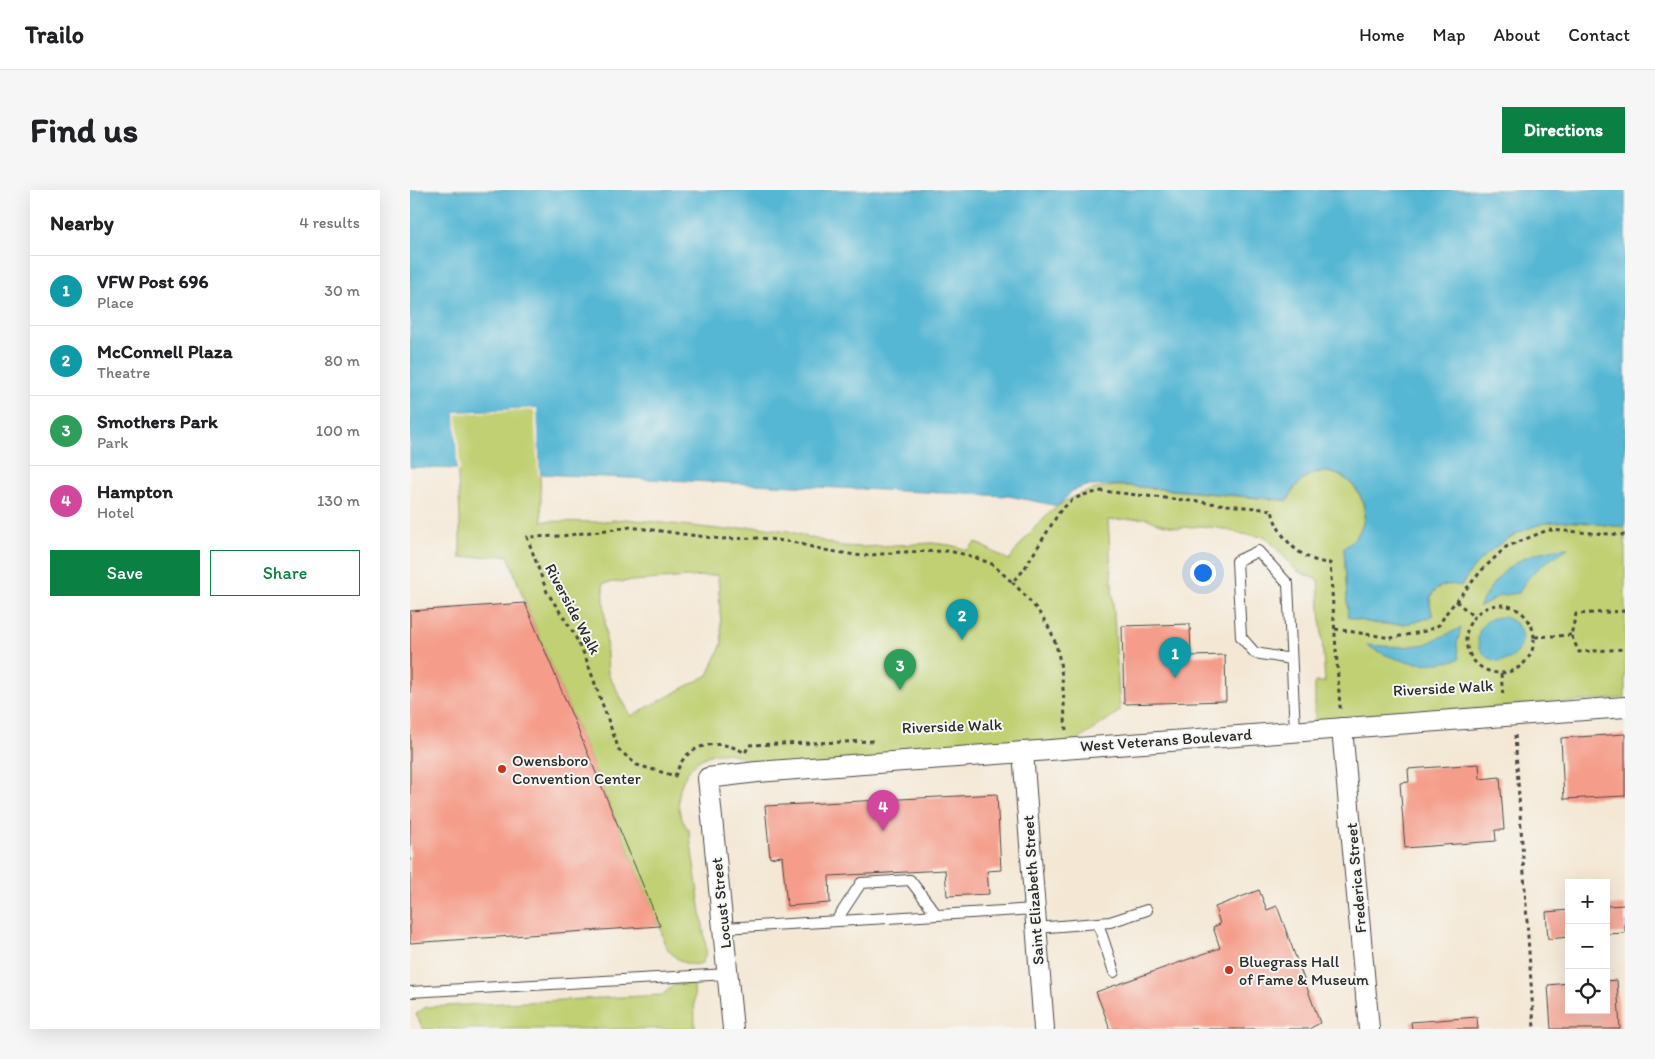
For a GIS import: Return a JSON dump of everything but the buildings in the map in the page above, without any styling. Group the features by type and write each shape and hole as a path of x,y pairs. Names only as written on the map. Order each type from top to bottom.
{"street":[{"name":"West Veterans Boulevard","path":"708,778 758,772 1342,728 1513,706 1625,707"},
{"name":"Frederica Street","path":"1342,728 1369,1029"},
{"name":"Saint Elizabeth Street","path":"1022,752 1044,1029"},
{"name":"Locust Street","path":"708,778 734,1029"}],"lane":[{"path":"1291,659 1255,653 1240,637 1237,561 1258,551 1288,584 1294,731"},
{"path":"836,921 861,883 910,880 937,915"},
{"path":"724,928 937,915 1036,918 1098,923 1110,922 1147,910"},
{"path":"1098,923 1114,972"},
{"path":"410,992 728,974"}],"path":[{"path":"1012,582 1023,571 1060,510 1072,500 1083,495 1102,492 1272,510 1276,526 1299,552 1315,561 1330,563 1340,707 1350,706"},
{"name":"Riverside Walk","path":"878,741 749,744 745,753 731,746 714,744 690,752 681,762 675,776 637,765 619,750 586,656 547,592 527,537 561,536 630,527 721,539 760,538 793,542 824,550 862,556 901,552 948,551 968,555 992,564 1012,582 1029,599 1053,634 1060,660 1066,735"},
{"path":"1335,629 1391,638 1426,631 1439,625 1482,570 1506,547 1548,530 1625,535"},
{"path":"1456,601 1474,617"},
{"path":"1505,605 1516,609 1532,625 1534,648 1529,658 1522,666 1512,672 1501,674 1490,672 1480,667 1472,659 1467,649 1465,638 1468,627 1474,617 1488,607 1505,605"},
{"path":"1625,611 1576,614 1572,635 1579,652 1625,649"},
{"path":"1534,637 1572,635"},
{"name":"Riverside Walk","path":"1501,674 1503,698 1513,706"},
{"path":"1513,706 1534,1029"}],"green space":[{"path":"537,408 542,521 595,522 626,519 728,530 758,527 788,531 840,546 863,547 932,543 968,550 975,542 1009,560 1033,530 1057,506 1087,491 1105,487 1126,486 1288,501 1302,481 1318,473 1335,474 1349,482 1360,496 1364,513 1360,531 1344,548 1348,617 1380,624 1402,624 1433,615 1431,600 1436,590 1446,584 1461,585 1477,563 1492,549 1531,527 1551,522 1579,522 1625,527 1625,698 1315,721 1315,682 1325,682 1318,580 1297,571 1266,537 1201,526 1178,528 1146,518 1108,520 1120,711 1067,748 757,772 745,760 736,755 720,753 707,756 695,764 686,775 680,789 678,803 681,817 689,830 706,947 706,954 702,963 685,963 670,952 664,942 660,926 525,603 508,555 460,558 455,412","holes":["718,575 722,644 708,675 631,716 608,674 603,583"]},
{"path":"694,983 695,1029 423,1029 416,1014 426,1007 662,995 674,985"}],"water":[{"path":"410,190 1625,190 1625,527 1580,522 1553,522 1522,531 1501,543 1484,557 1461,586 1447,585 1435,590 1430,600 1433,615 1402,624 1380,624 1348,617 1344,548 1360,531 1365,513 1360,495 1349,482 1334,473 1317,472 1301,480 1288,500 1122,485 1086,486 1072,491 1058,506 1009,496 540,474 536,408 455,412 457,469 410,467"},
{"path":"1568,548 1546,562 1534,573 1523,585 1519,593 1499,596 1479,607 1495,582 1514,564 1526,557 1539,553"},
{"path":"1504,617 1516,623 1521,630 1521,648 1516,655 1509,660 1496,661 1488,658 1481,651 1478,635 1481,627 1488,620"},
{"path":"1461,628 1457,644 1459,659 1446,662 1422,663 1399,660 1366,645 1403,647 1425,644"}],"pier":[{"path":"537,408 540,477 538,474 534,410 457,414 460,469 457,472 455,412"}],"place":[{"name":"McConnell Plaza","path":"962,640"},
{"name":"VFW Post 696","path":"1175,678"},
{"name":"Smothers Park","path":"900,690"},
{"name":"Owensboro Convention Center","path":"502,769"},
{"name":"Hampton","path":"883,831"},
{"name":"Bluegrass Hall of Fame & Museum","path":"1229,970"}]}
